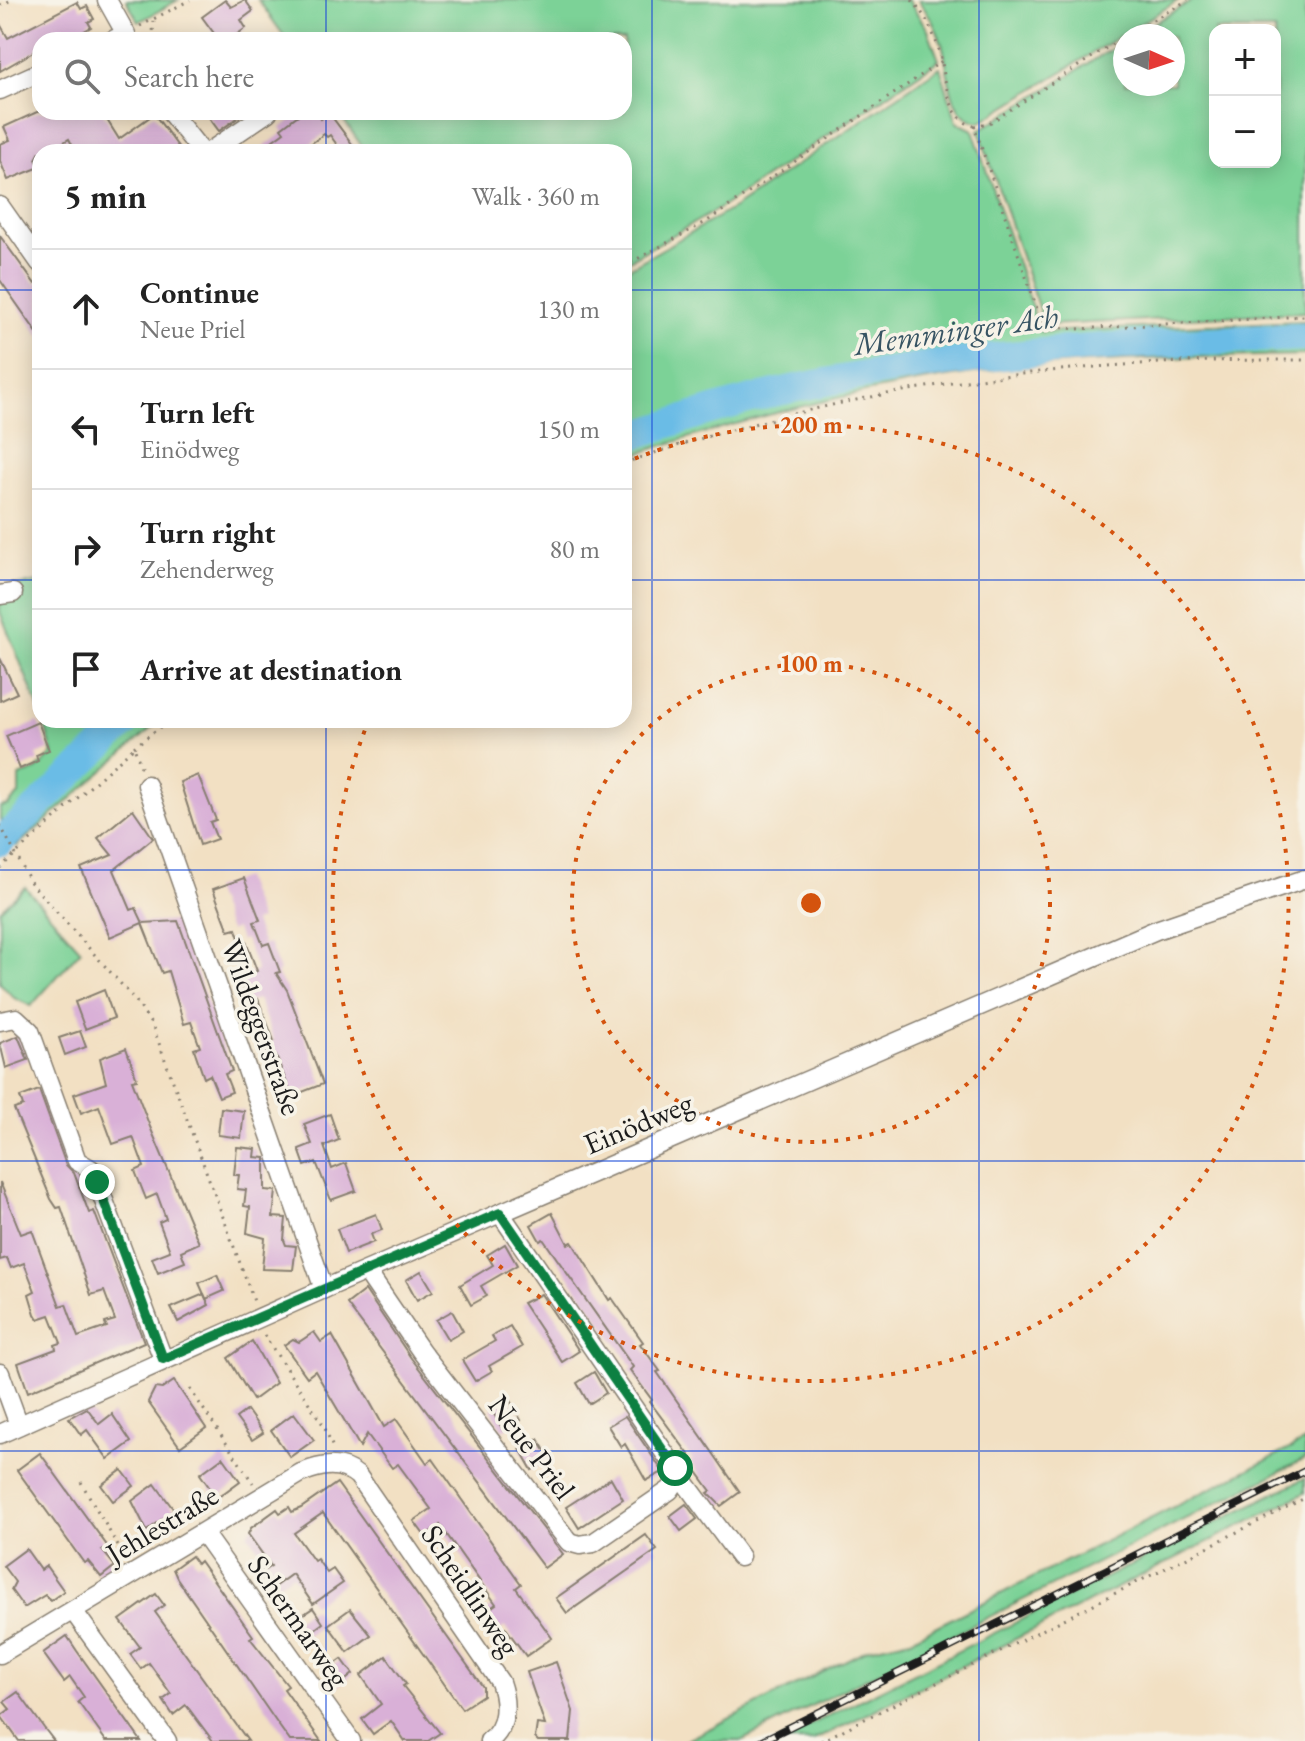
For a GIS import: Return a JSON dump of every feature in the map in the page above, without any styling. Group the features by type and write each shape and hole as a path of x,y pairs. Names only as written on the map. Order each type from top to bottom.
{"street":[{"path":"107,0 121,32"},
{"path":"0,90 32,76"},
{"path":"176,120 196,144"},
{"path":"221,144 256,120"},
{"path":"0,206 32,249"},
{"name":"Wildeggerstraße","path":"147,785 324,1289"},
{"name":"Einödweg","path":"0,1434 163,1359 1156,930 1305,879"},
{"path":"0,1021 16,1018 30,1031 77,1161 91,1169 97,1182 163,1359"},
{"path":"500,1213 740,1557"},
{"name":"Neue Priel","path":"367,1272 421,1351 569,1542 580,1545 593,1543 670,1490 676,1481 675,1468"},
{"path":"0,1373 19,1425"},
{"name":"Jehlestraße","path":"0,1654 316,1467 341,1467"},
{"name":"Scheidlinweg","path":"341,1467 358,1476 500,1682 504,1693 504,1717 496,1736 489,1741"},
{"name":"Schermarweg","path":"203,1533 351,1741"},
{"path":"74,1612 167,1741"}],"path":[{"path":"0,5 12,0"},
{"path":"133,32 190,0"},
{"path":"912,0 930,26 957,113 965,123 974,126 991,122 1113,44"},
{"path":"1146,24 1188,0"},
{"path":"153,32 154,19"},
{"path":"632,262 706,222 942,61"},
{"path":"974,126 1043,326 1077,329 1305,316"},
{"path":"632,460 721,431 855,398 994,375 1092,365 1305,360"},
{"path":"0,868 159,728"},
{"path":"134,747 147,785"},
{"path":"0,825 17,851 31,883 136,1001 153,1027 258,1320 324,1426 341,1467"},
{"path":"190,1389 262,1497"},
{"path":"81,1482 105,1530 135,1573"},
{"path":"821,1741 1305,1498"}],"green space":[{"path":"126,0 178,0 139,22"},
{"path":"258,0 908,0 928,30 939,60 722,207 632,258 632,144 360,144 344,120 632,120 632,32 281,32"},
{"path":"918,0 1179,0 1140,24 1113,24 1113,40 980,122 969,119 955,102 945,54 932,20"},
{"path":"1193,0 1305,0 1305,312 1050,325 1041,316 979,130 1113,48 1113,96 1185,96 1185,24 1152,24"},
{"path":"940,67 957,122 973,130 1040,332 1305,321 1305,355 1112,361 1035,366 948,377 807,405 632,456 632,266 735,207"},
{"path":"32,583 32,691 0,612 0,588"},
{"path":"45,728 152,728 17,846 0,819 0,807 8,805 19,794 19,776 36,770 53,753"},
{"path":"25,887 81,950 31,1006 14,998 0,983 0,910"},
{"path":"1305,1441 1305,1459 741,1741 685,1741 868,1649 911,1639"},
{"path":"1305,1478 1305,1493 813,1741 778,1741"}],"building":[{"path":"225,0 231,7 245,0 253,11 241,20 246,28 240,32 213,32 202,17"},
{"path":"77,2 81,9 87,6 94,19 88,22 91,27 83,32 32,32 32,53 0,71 0,24 8,38"},
{"path":"32,114 32,120 107,120 119,139 146,120 158,120 176,144 72,144 69,139 61,144 32,144 32,170 8,180 0,161 0,144 10,140 4,127"},
{"path":"211,120 235,120 219,131"},
{"path":"292,120 334,120 352,144 336,144 330,135 327,137 324,134 311,144 268,144 284,132 281,128"},
{"path":"0,236 32,280 32,326 0,280"},
{"path":"0,658 17,693 0,701"},
{"path":"32,725 32,728 40,728 49,750 36,755 38,761 20,769 6,736"},
{"path":"198,775 216,820 210,822 217,839 200,845 180,782"},
{"path":"133,809 153,838 114,870 131,910 136,908 143,923 178,921 232,1071 225,1074 232,1092 219,1097 210,1075 204,1078 194,1049 200,1047 191,1022 184,1024 168,971 162,973 142,923 110,937 81,868 112,855 98,838"},
{"path":"244,878 260,920 254,922 263,945 269,943 280,972 276,973 287,990 323,1084 292,1096 276,1056 268,1059 262,1045 274,1041 258,999 248,1002 239,978 257,971 245,939 240,941 236,929 229,931 213,889"},
{"path":"104,990 114,1018 85,1029 75,1002"},
{"path":"80,1031 86,1047 65,1055 59,1038"},
{"path":"18,1036 28,1060 6,1068 0,1043"},
{"path":"126,1048 137,1079 132,1080 199,1243 181,1251 185,1262 158,1273 152,1258 170,1251 159,1222 166,1219 157,1194 146,1199 135,1171 144,1167 133,1137 113,1144 99,1106 81,1113 74,1094 106,1083 100,1058"},
{"path":"39,1090 66,1165 74,1173 89,1213 94,1211 144,1342 28,1392 18,1363 56,1349 55,1345 61,1343 50,1315 38,1319 35,1314 29,1294 35,1291 24,1263 11,1268 7,1258 0,1260 0,1182 21,1234 32,1230 60,1306 66,1304 78,1337 107,1327 105,1323 115,1320 104,1291 91,1295 61,1207 57,1208 51,1199 14,1109 23,1106 20,1097"},
{"path":"221,1108 244,1111 241,1138 218,1135"},
{"path":"330,1114 339,1140 324,1146 332,1169 346,1163 356,1191 331,1200 316,1162 305,1166 299,1149 312,1144 304,1124"},
{"path":"237,1147 256,1149 255,1157 265,1158 265,1190 276,1191 273,1217 286,1218 284,1240 286,1245 296,1246 293,1270 262,1269 265,1238 247,1233 250,1207 244,1206 246,1190 237,1189 239,1175 234,1175"},
{"path":"552,1213 568,1244 572,1242 609,1300 612,1298 643,1342 640,1344 660,1371 657,1372 740,1492 721,1506 708,1493 711,1491 690,1462 693,1460 650,1402 652,1400 630,1370 633,1367 543,1239 540,1241 531,1225"},
{"path":"376,1214 382,1230 371,1234 374,1242 346,1253 337,1229"},
{"path":"505,1244 517,1265 481,1286 487,1296 471,1305 460,1285 493,1265 487,1255"},
{"path":"421,1271 433,1291 417,1300 406,1280"},
{"path":"217,1275 224,1291 206,1299 199,1283"},
{"path":"365,1290 411,1358 563,1554 544,1568 347,1304"},
{"path":"204,1294 209,1305 178,1322 171,1308"},
{"path":"541,1294 579,1351 562,1362 523,1303"},
{"path":"452,1311 463,1331 448,1340 436,1320"},
{"path":"510,1326 522,1347 489,1366 492,1371 475,1381 462,1360 495,1341 492,1336"},
{"path":"314,1332 321,1342 332,1335 384,1427 396,1419 427,1463 433,1459 521,1584 516,1588 552,1638 526,1656 505,1627 494,1634 481,1615 496,1604 440,1525 425,1536 414,1521 431,1509 398,1464 392,1468 367,1434 360,1447 315,1371 307,1377 284,1345 293,1339 299,1342"},
{"path":"252,1341 276,1383 253,1400 228,1358"},
{"path":"594,1372 606,1393 589,1404 577,1383"},
{"path":"174,1381 206,1428 180,1447 148,1402 155,1388 162,1389"},
{"path":"509,1399 521,1420 503,1430 491,1409"},
{"path":"87,1408 99,1424 112,1414 131,1442 108,1459 87,1430 81,1435 69,1418"},
{"path":"247,1410 263,1433 252,1440 236,1418"},
{"path":"294,1413 314,1440 290,1457 271,1430"},
{"path":"625,1416 663,1472 646,1481 625,1444 621,1447 608,1426"},
{"path":"538,1439 550,1459 532,1470 520,1449"},
{"path":"40,1453 108,1547 102,1550 115,1566 101,1577 88,1561 84,1563 17,1470"},
{"path":"223,1457 240,1481 217,1498 200,1474"},
{"path":"122,1470 134,1486 113,1501 101,1485"},
{"path":"611,1478 623,1499 579,1528 566,1507"},
{"path":"337,1483 483,1687 483,1695 462,1709 323,1513 294,1533 314,1561 317,1559 327,1573 333,1569 343,1583 313,1604 292,1574 271,1589 260,1573 271,1566 248,1534 251,1528 277,1509 280,1513 289,1507 292,1512 301,1508"},
{"path":"155,1484 174,1510 147,1531 132,1501"},
{"path":"686,1504 697,1519 681,1531 670,1516"},
{"path":"646,1535 657,1550 567,1613 556,1598"},
{"path":"26,1549 41,1570 46,1566 64,1591 50,1601 45,1595 24,1608 11,1590 15,1582 3,1566"},
{"path":"191,1556 197,1564 200,1561 253,1636 250,1638 288,1686 284,1689 321,1741 290,1741 277,1723 177,1578 173,1569"},
{"path":"156,1594 164,1605 155,1612 248,1741 213,1741 186,1705 173,1715 163,1700 171,1694 149,1663 141,1669 130,1654 140,1647 120,1620"},
{"path":"313,1608 323,1623 307,1635 295,1620"},
{"path":"350,1609 371,1635 348,1652 328,1625"},
{"path":"67,1636 141,1741 106,1741 78,1702 84,1697 70,1677 64,1682 43,1653"},
{"path":"386,1656 406,1684 403,1686 440,1733 428,1741 405,1741 391,1721 373,1734 362,1719 381,1704 361,1675"},
{"path":"342,1659 353,1674 337,1687 325,1671"},
{"path":"556,1662 573,1711 570,1741 538,1741 535,1738 537,1724 545,1725 527,1672"},
{"path":"18,1692 54,1741 19,1741 1,1716 10,1709 4,1702"}],"waterway":[{"name":"Memminger Ach","path":"632,436 768,395 877,373 1060,350 1305,337"},
{"name":"Memminger Ach","path":"0,842 121,728"}],"railway":[{"path":"761,1741 1305,1471"}],"route":[{"path":"97,1182 163,1359 255,1322 500,1213 675,1468"}]}
